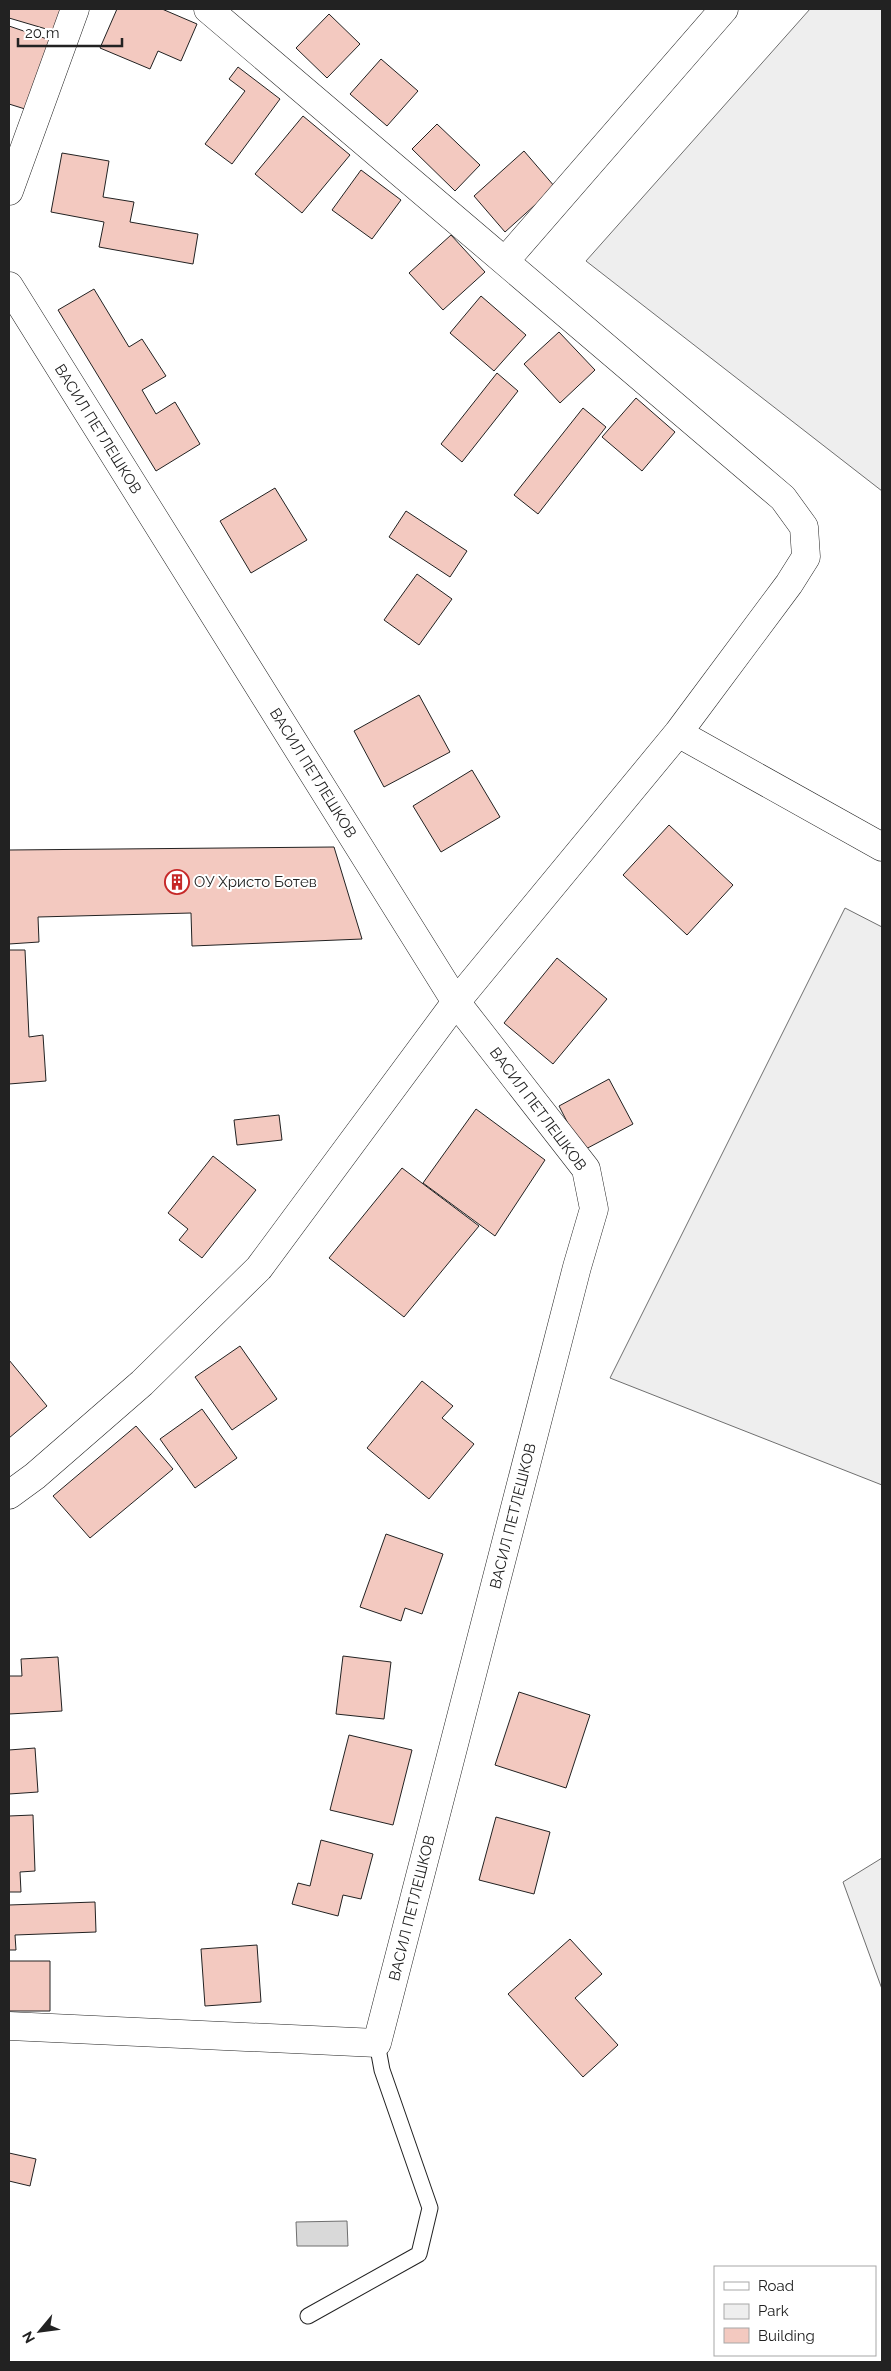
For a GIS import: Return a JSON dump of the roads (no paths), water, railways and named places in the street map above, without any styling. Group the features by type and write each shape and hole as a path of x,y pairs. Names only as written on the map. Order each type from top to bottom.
{"street":[{"path":"9,191 75,9"},
{"path":"9,1495 35,1476 142,1383 259,1268 456,1002 678,733 789,584 806,557 804,528 783,498 208,9"},
{"path":"505,261 724,9"},
{"name":"ВАСИЛ ПЕТЛЕШКОВ","path":"9,286 456,1002 586,1169 594,1209 577,1267 377,2043"},
{"path":"678,733 882,847"},
{"path":"9,2026 377,2043"}],"lane":[{"path":"308,2316 419,2254 430,2208 382,2070 377,2043"}],"place":[{"name":"ОУ Христо Ботев","path":"177,882"}]}
